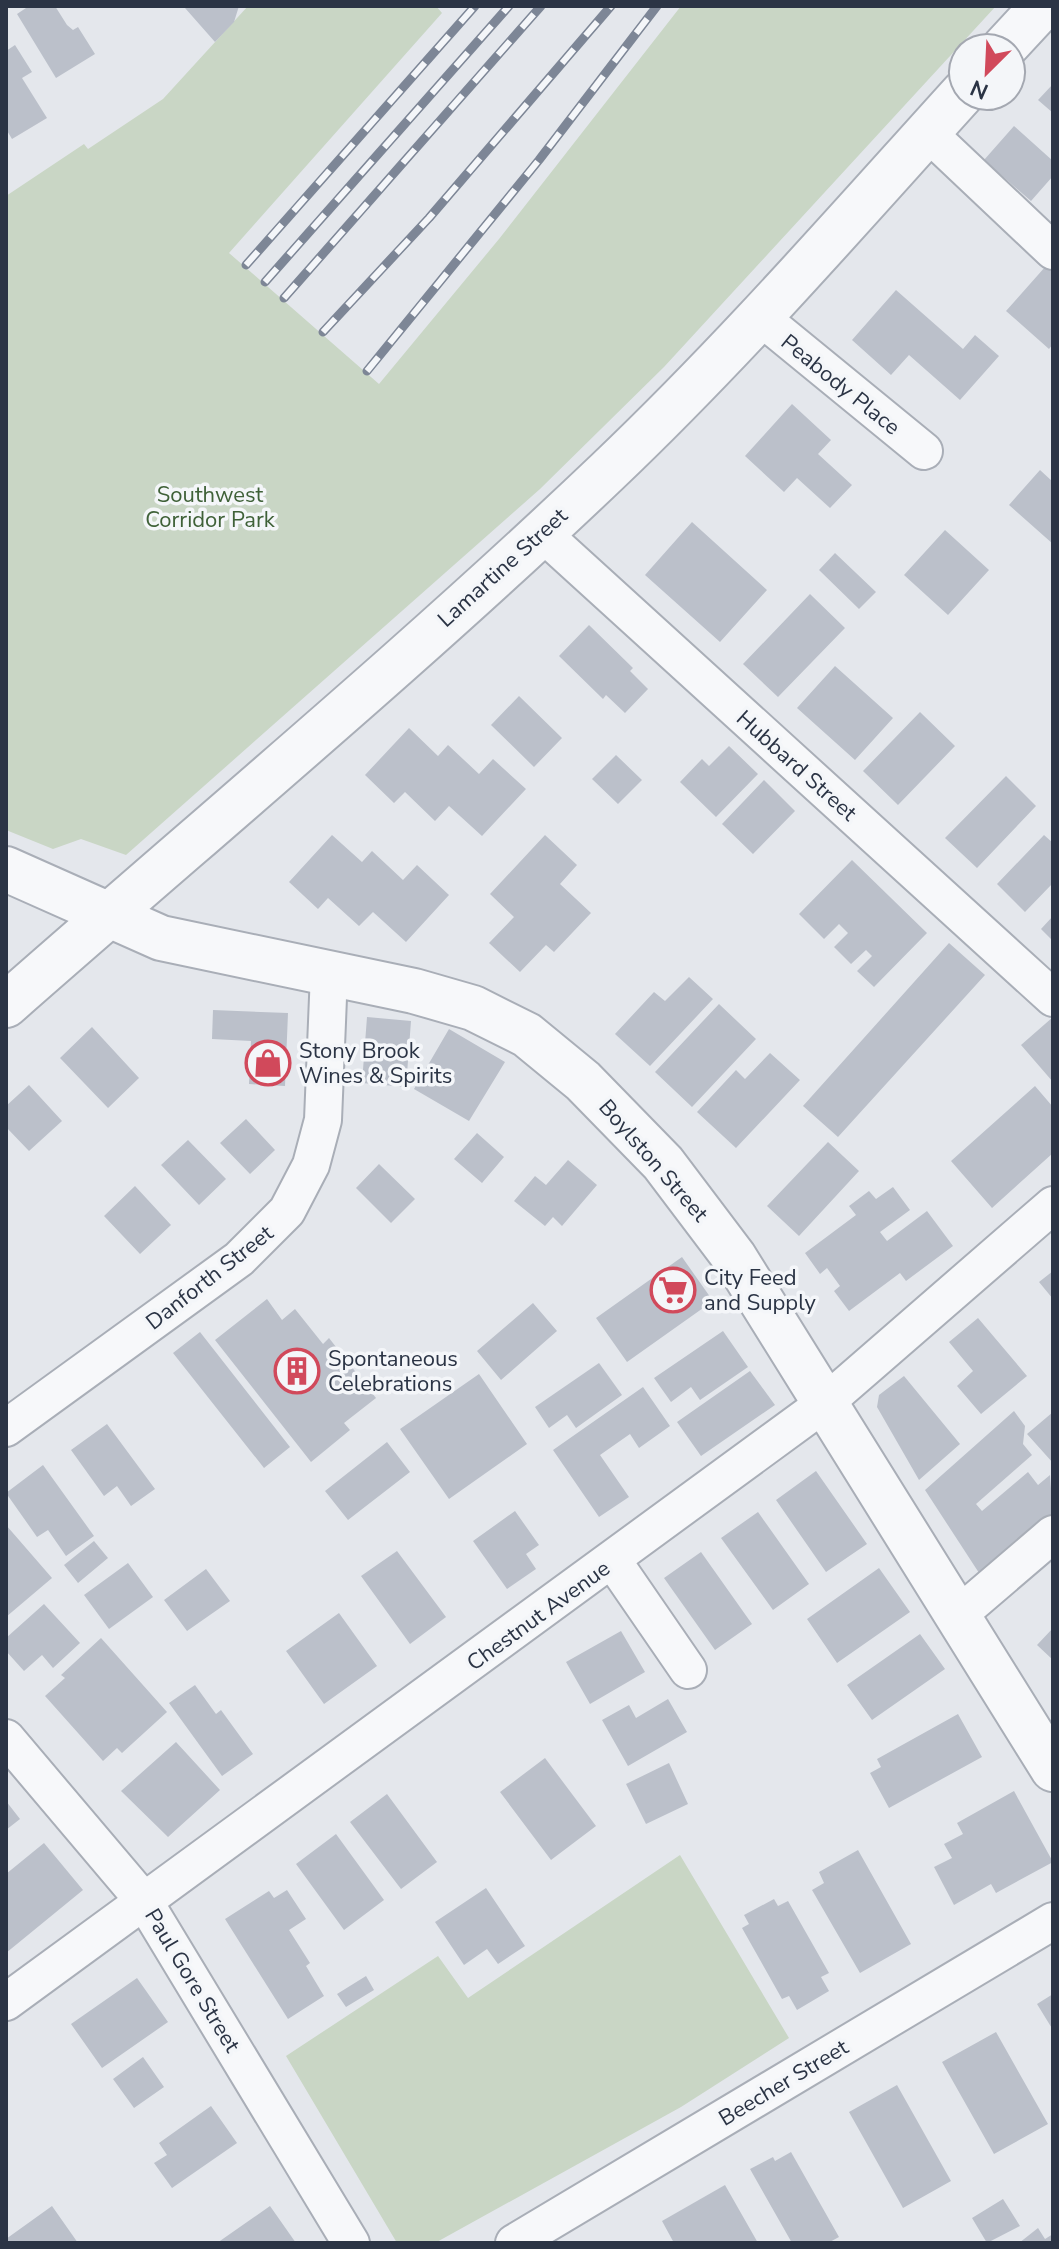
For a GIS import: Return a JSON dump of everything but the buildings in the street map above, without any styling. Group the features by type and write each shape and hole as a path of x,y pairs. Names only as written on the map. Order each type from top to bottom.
{"street":[{"path":"1019,32 1043,6"},
{"name":"Lamartine Street","path":"6,1005 542,533 671,409 947,110"},
{"path":"927,132 1053,251"},
{"name":"Peabody Place","path":"759,316 924,451"},
{"name":"Hubbard Street","path":"542,533 1053,998"},
{"name":"Boylston Street","path":"6,869 107,916 180,944 446,999 502,1019 527,1035 583,1081 638,1135 688,1194 734,1257 1053,1769"},
{"name":"Danforth Street","path":"6,1428 239,1259 287,1211 311,1165 323,1120 329,973"},
{"name":"Chestnut Avenue","path":"6,2002 825,1403 1053,1205"},
{"path":"956,1617 1053,1534"},
{"path":"613,1561 688,1670"},
{"name":"Paul Gore Street","path":"6,1738 144,1901 351,2243"},
{"name":"Beecher Street","path":"514,2243 1053,1921"}],"green space":[{"name":"Southwest Corridor Park","path":"248,6 436,6 442,13 229,253 379,384 499,239 681,6 996,6 972,32 947,32 947,59 664,367 540,489 126,855 81,839 53,849 6,830 6,196 84,144 88,149 163,99"},
{"path":"680,1855 789,2038 681,2107 435,2243 397,2243 286,2056 438,1956 468,1998"}],"railway":[{"path":"246,265 475,6"},
{"path":"265,282 509,6"},
{"path":"284,298 541,6"},
{"path":"323,332 429,218 611,6"},
{"path":"367,371 539,160 657,6"}],"place":[{"name":"Stony Brook Wines & Spirits","path":"268,1063"},
{"name":"City Feed and Supply","path":"673,1290"},
{"name":"Spontaneous Celebrations","path":"297,1371"}]}
